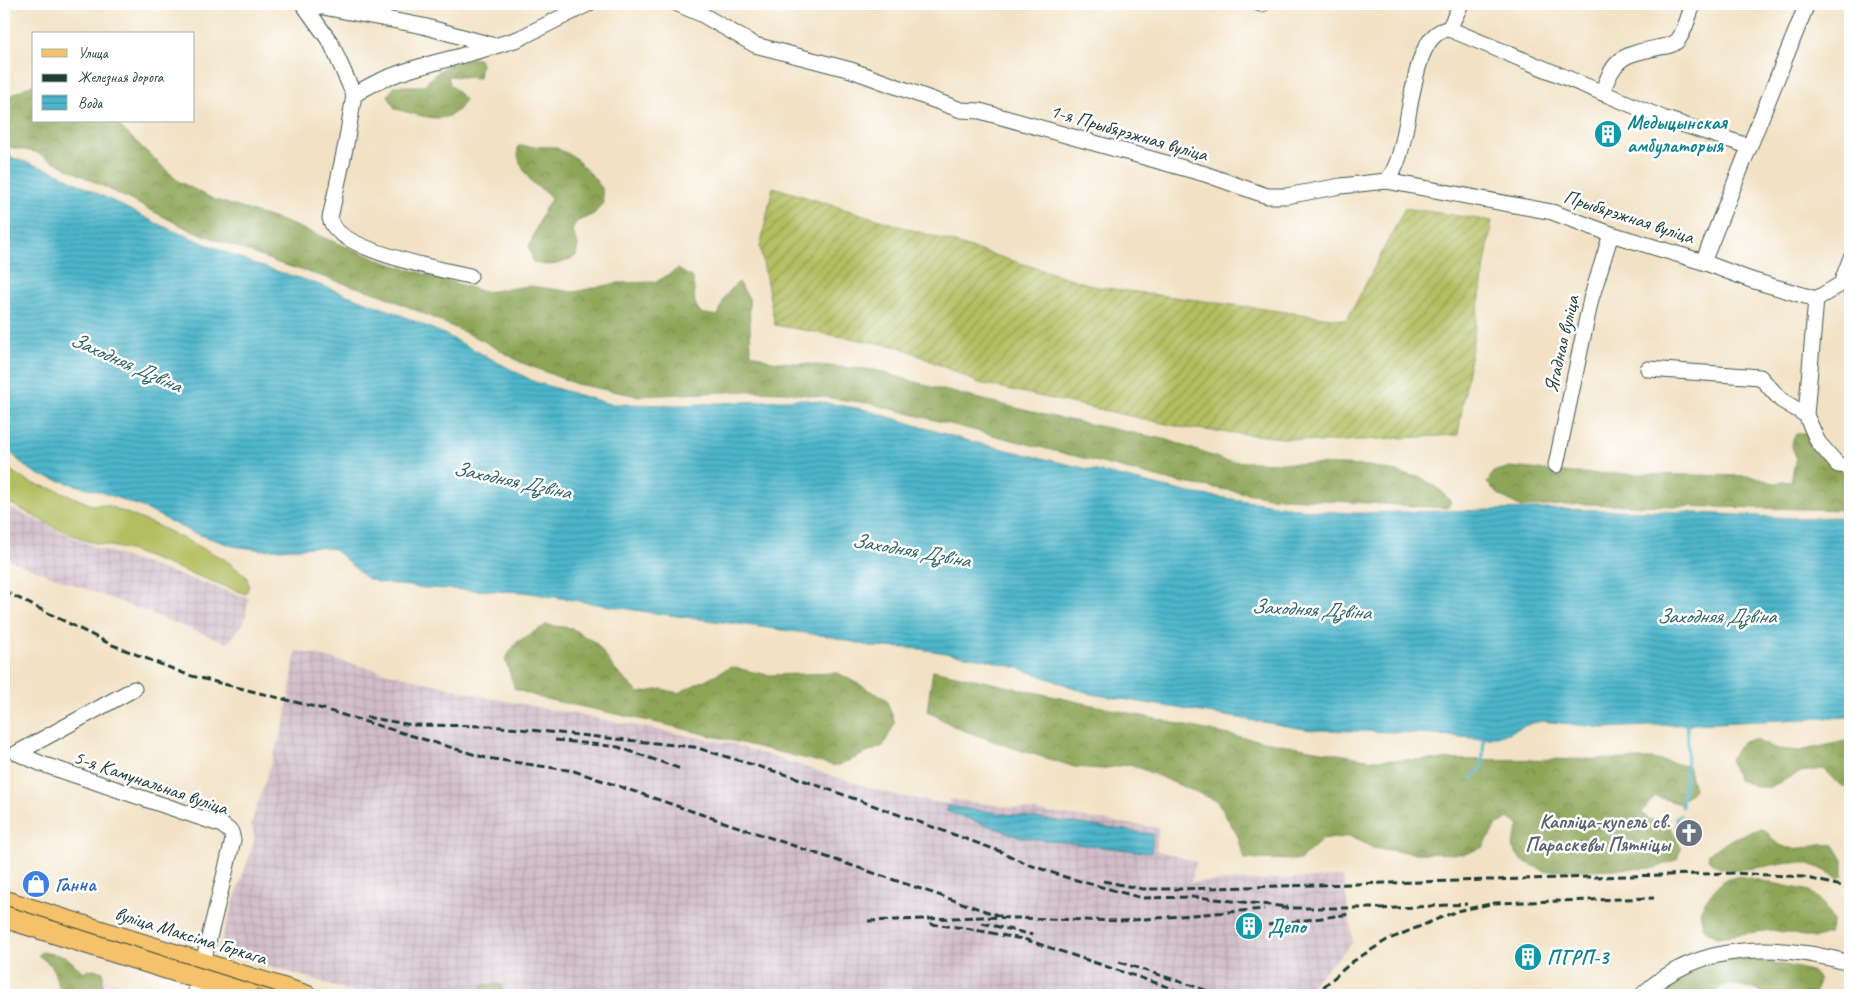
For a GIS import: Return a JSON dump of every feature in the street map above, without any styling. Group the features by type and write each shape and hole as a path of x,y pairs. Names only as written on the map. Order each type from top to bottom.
{"main road":[{"name":"вуліца Максіма Горкага","path":"4,900 199,979 307,995"},
{"name":"вуліца Максіма Горкага","path":"4,918 248,995"}],"street":[{"path":"303,4 331,43 354,95 330,224 340,233 361,246 470,276"},
{"path":"307,4 423,26 495,46"},
{"path":"354,95 369,85 429,63 518,39 588,4"},
{"name":"1-я Прыбярэжная вуліца","path":"678,4 701,14 755,45 851,70 961,110 980,111 1205,174 1267,196 1286,196 1341,186 1386,182"},
{"path":"1449,29 1461,4"},
{"path":"1602,93 1610,69 1621,58 1645,50 1671,45 1678,40 1693,4"},
{"path":"1703,262 1748,146 1807,4"},
{"path":"1386,182 1393,175 1400,161 1416,72 1434,34 1440,30 1449,29 1663,118 1748,146"},
{"name":"Прыбярэжная вуліца","path":"1386,182 1552,212 1611,234 1703,262 1751,280 1816,299"},
{"name":"Ягадная вуліца","path":"1556,465 1591,300 1611,234"},
{"path":"1850,260 1846,285 1816,299 1806,415 1818,442 1838,465 1850,466"},
{"path":"1648,369 1760,378 1780,400 1806,415"},
{"name":"5-я Камунальная вуліца","path":"134,689 17,753 42,764 222,825 231,832 233,840 199,979"},
{"path":"1642,995 1653,985 1679,968 1710,955 1769,948 1819,954 1850,963"}],"shaded area":[{"path":"4,505 97,548 249,598 244,623 228,643 4,558"},
{"path":"296,650 490,698 732,744 893,795 948,804 950,799 1159,828 1156,850 1196,862 1191,882 1343,877 1353,942 1301,995 363,995 218,950 255,838 251,824 285,721"},
{"path":"65,966 123,984 119,995 56,995"}],"green space":[{"path":"465,58 479,59 481,65 479,78 448,76 450,84 465,99 459,109 444,117 435,118 395,109 388,95 395,86 423,86 440,70"},
{"path":"32,85 32,122 115,122 178,181 213,199 288,223 384,262 485,292 530,286 574,292 617,283 656,282 678,269 693,278 695,303 700,313 718,316 725,296 738,282 749,298 751,353 771,361 875,370 935,388 1049,416 1168,440 1226,461 1369,466 1422,478 1441,491 1451,502 1447,508 1270,497 1172,481 868,403 785,392 748,391 638,396 576,384 520,362 482,340 382,295 278,263 186,228 35,152 4,146 4,99"},
{"path":"518,146 554,147 573,156 602,188 603,203 594,214 576,222 572,230 578,245 576,256 550,265 533,262 529,247 543,212 551,199 527,175 519,161"},
{"path":"773,187 1098,287 1347,320 1405,208 1492,221 1458,435 1322,442 1185,428 979,383 900,347 775,325 760,247"},
{"path":"1805,433 1830,463 1850,475 1850,510 1588,504 1521,507 1499,495 1487,483 1493,472 1510,467 1574,473 1750,476 1774,483 1791,481 1796,457 1791,444 1796,434"},
{"path":"4,463 14,473 31,483 57,490 92,505 107,505 158,526 224,559 246,576 249,585 246,594 129,550 87,541 50,525 4,500"},
{"path":"546,625 571,628 596,643 616,671 639,693 662,689 678,693 731,667 768,675 838,673 886,699 895,723 883,746 836,766 667,725 541,698 515,689 505,659 517,642"},
{"path":"933,670 1229,735 1373,760 1652,759 1688,766 1694,789 1680,804 1655,796 1642,812 1648,819 1669,825 1681,848 1677,859 1656,868 1545,871 1521,860 1512,847 1519,825 1508,818 1496,826 1483,847 1465,854 1414,853 1373,848 1351,836 1322,840 1300,860 1244,859 1238,836 1217,801 1130,764 1101,769 1075,767 1010,747 957,728 927,711"},
{"path":"1755,740 1777,749 1800,751 1850,740 1850,788 1840,785 1823,769 1801,772 1770,787 1759,787 1738,780 1730,759 1743,741"},
{"path":"1762,829 1778,844 1786,847 1800,848 1834,845 1843,860 1843,876 1838,878 1815,866 1797,862 1736,869 1716,865 1708,859 1709,853 1728,842 1749,832"},
{"path":"1739,876 1810,891 1822,902 1833,921 1829,934 1815,938 1772,930 1716,937 1704,929 1700,912 1706,900 1722,881"},
{"path":"41,952 65,956 83,972 94,969 103,972 103,995 67,995 59,987 52,966 38,955"},
{"path":"1731,958 1804,969 1814,972 1819,981 1814,995 1780,996 1734,985 1719,989 1713,995 1653,995 1690,973"},
{"path":"496,984 502,986 503,995 475,995 475,992 485,985"}],"water":[{"name":"Заходняя Дзвіна","path":"4,155 53,171 160,225 257,265 309,281 396,313 444,334 535,382 610,404 683,405 802,399 863,409 965,440 1190,493 1316,511 1357,513 1538,509 1661,511 1794,518 1850,517 1850,717 1604,728 1543,721 1532,723 1498,737 1484,739 1399,732 1311,730 1091,694 1022,669 984,659 913,648 874,647 828,636 647,612 523,592 424,588 378,582 366,578 334,549 318,547 262,550 233,546 191,532 142,507 101,492 39,475 24,466 4,446"},
{"path":"947,806 1153,834 1151,853 1020,837 947,811"}],"waterway":[{"path":"1682,807 1687,755 1687,724"},
{"path":"1472,778 1482,767 1484,739"},
{"path":"1677,826 1677,817 1680,815"}],"tram line":[{"path":"4,905 286,995"}],"railway":[{"path":"4,591 110,644 188,675 323,709 486,758 574,771 1006,918"},
{"path":"366,717 412,725 491,726 694,747 797,778 1002,852 1027,864 1065,877 1142,898 1197,897 1288,907"},
{"path":"555,740 618,747 681,769"},
{"path":"1103,881 1143,889 1178,889 1733,873 1803,877 1850,888"},
{"path":"1314,995 1352,962 1387,940 1457,911 1495,903 1654,898"},
{"path":"1380,909 1467,904"},
{"path":"1281,908 1386,908"},
{"path":"868,921 981,917 1121,921 1264,909"},
{"path":"1268,925 1351,914"},
{"path":"982,923 1033,935"},
{"path":"930,924 966,928 1027,940 1192,995"},
{"path":"1119,962 1221,995"}],"place":[{"name":"Медыцынская амбулаторыя","path":"1608,134"},
{"name":"Капліца-купель св. Параскевы Пятніцы","path":"1689,833"},
{"name":"Ганна","path":"36,884"},
{"name":"Депо","path":"1249,926"},
{"name":"ПГРП-3","path":"1528,957"}]}
